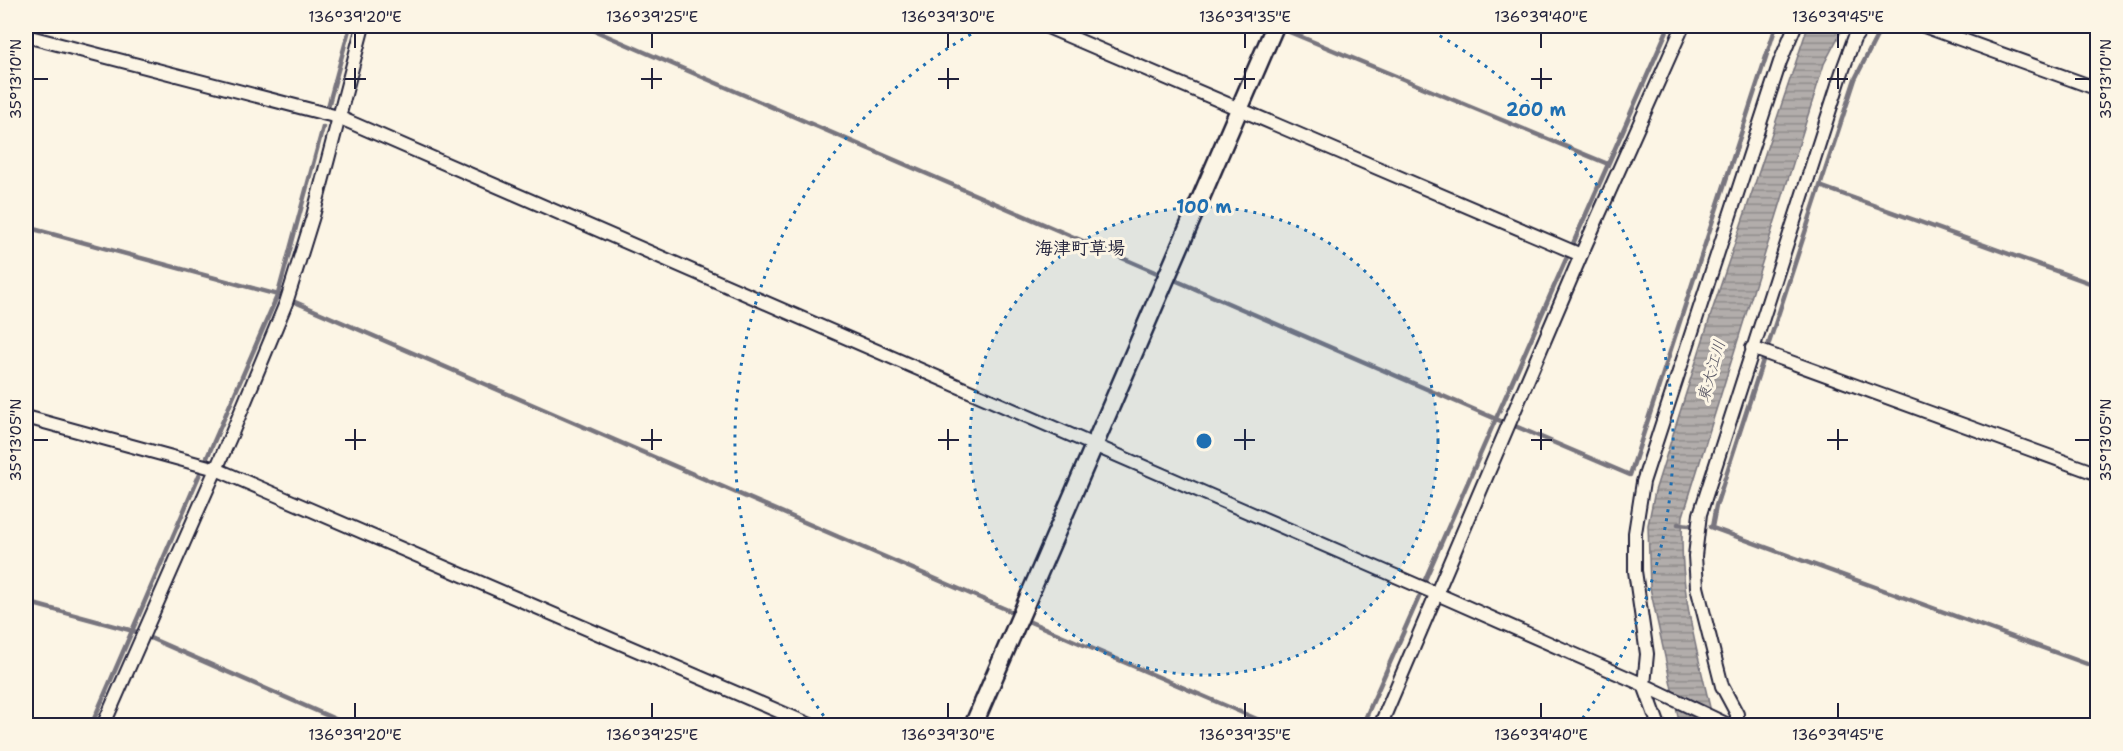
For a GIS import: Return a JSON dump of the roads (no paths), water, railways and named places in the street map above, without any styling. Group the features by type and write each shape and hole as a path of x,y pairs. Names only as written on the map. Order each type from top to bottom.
{"street":[{"path":"104,726 286,303 313,216 363,26"},
{"path":"1045,26 1581,255"},
{"path":"973,726 1275,26"},
{"path":"1380,726 1581,255 1683,26"},
{"path":"1659,726 1644,685 1647,654 1635,571 1635,533 1643,482 1780,62 1795,26"},
{"path":"26,36 338,117 1096,445 1731,725 1737,714 1722,686 1703,618 1695,555 1700,514 1842,72 1854,39 1863,26"},
{"path":"1924,26 2097,88"},
{"path":"1752,348 2097,474"},
{"path":"26,417 216,469 813,726"}],"water":[{"name":"東大江川","path":"1808,26 1844,26 1824,64 1683,516 1682,543 1686,595 1714,725 1680,726 1650,588 1648,525 1655,491 1713,308"}],"waterway":[{"path":"328,107 350,26"},
{"path":"584,26 1157,273"},
{"path":"1289,26 1287,31 1608,164"},
{"path":"1572,246 1669,26"},
{"path":"1515,426 1630,475 1776,26"},
{"path":"1768,346 1855,79 1882,26"},
{"path":"206,460 278,294 323,127"},
{"path":"1820,186 2098,286"},
{"path":"26,227 282,296"},
{"path":"1424,582 1567,257"},
{"path":"1177,281 1503,422"},
{"path":"295,302 1010,611"},
{"path":"1712,527 1716,506 1763,360"},
{"path":"91,726 201,471"},
{"path":"1678,524 1690,525"},
{"path":"1710,527 2098,668"},
{"path":"1362,726 1419,597"},
{"path":"26,602 137,632"},
{"path":"1028,621 1273,726"},
{"path":"150,638 351,726"}],"district":[{"name":"海津町草場","path":"1080,248"}]}
